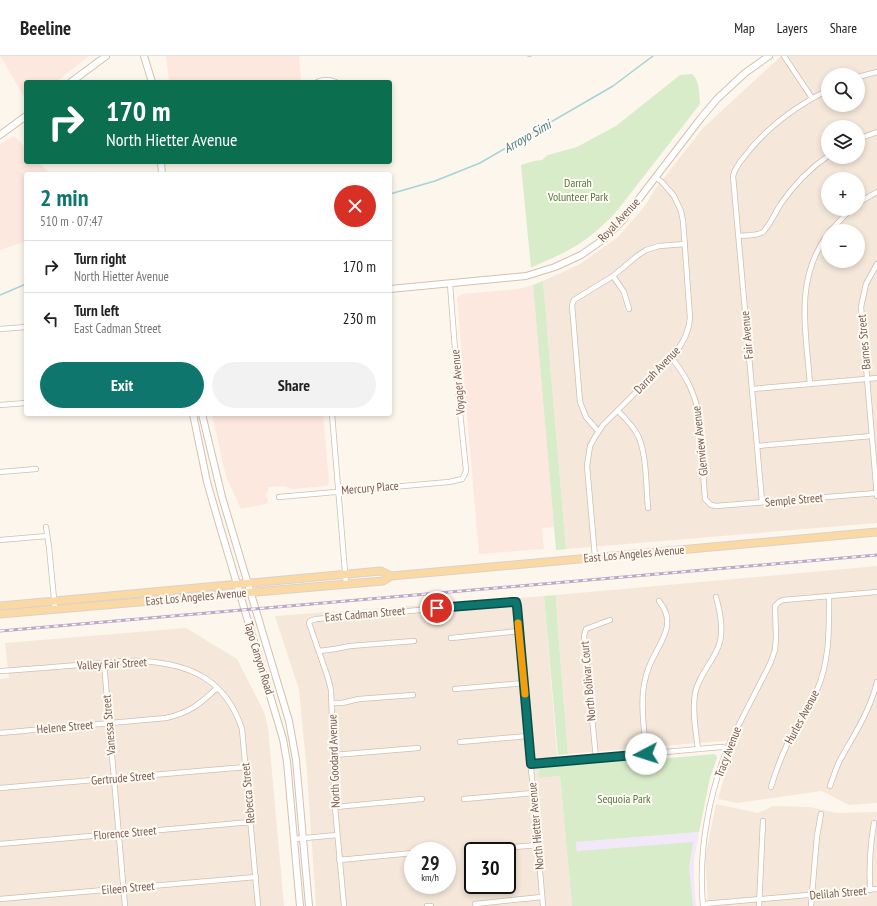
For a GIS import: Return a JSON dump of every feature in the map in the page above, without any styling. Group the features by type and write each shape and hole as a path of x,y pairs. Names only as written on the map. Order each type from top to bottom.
{"main road":[{"path":"74,80 106,56"},
{"path":"144,56 151,80"},
{"name":"Royal Avenue","path":"392,289 526,276 545,271 567,262 592,248 612,231 633,208 655,177 717,100 746,73 769,56"},
{"path":"0,135 24,117"},
{"name":"Tapo Canyon Road","path":"193,416 208,482 282,739 286,762 300,906"},
{"name":"Tapo Canyon Road","path":"202,416 216,479 289,721 296,760 309,906"},
{"name":"East Los Angeles Avenue","path":"0,614 383,581 392,576 877,532"},
{"name":"East Los Angeles Avenue","path":"0,606 236,583 381,571 392,576"}],"street":[{"path":"784,56 812,98 821,94"},
{"path":"865,75 877,72"},
{"name":"Fair Avenue","path":"762,502 733,176 736,167 763,136 778,122 812,98"},
{"path":"865,136 877,132"},
{"path":"739,236 758,234 764,231 780,205 793,188 821,162"},
{"name":"Darrah Avenue","path":"595,558 588,466 590,446 598,431 682,345 687,336 690,322 683,221 678,203 671,192 655,177"},
{"path":"865,199 877,192"},
{"path":"837,224 844,216"},
{"path":"598,431 586,417 580,402 572,305 577,297 613,276 646,250 659,246 685,244"},
{"path":"810,384 804,295 811,266 821,245"},
{"name":"Barnes Street","path":"877,264 866,284 861,307 877,494"},
{"path":"613,276 624,292 629,309"},
{"name":"Voyager Avenue","path":"450,284 466,470 462,479"},
{"path":"0,330 24,327"},
{"name":"Glenview Avenue","path":"671,357 688,381 697,403 705,499 711,505"},
{"path":"752,389 877,378"},
{"path":"0,405 24,403"},
{"path":"618,411 637,432 640,441 643,453 648,508"},
{"path":"332,416 346,584"},
{"path":"757,446 872,436"},
{"path":"0,472 36,469"},
{"name":"Mercury Place","path":"279,498 339,491 449,482 462,479"},
{"name":"Semple Street","path":"711,505 716,506 877,494"},
{"path":"46,527 55,610"},
{"path":"0,540 47,536"},
{"path":"829,596 877,592"},
{"path":"698,749 694,704 695,693 701,678 719,644 721,631 719,607 716,596"},
{"name":"Tracy Avenue","path":"703,905 701,881 703,846 714,790 727,748 744,712 762,681 775,650 775,606 783,600 829,596"},
{"name":"Hurles Avenue","path":"771,788 776,769 784,750 812,701 822,677 829,640 829,596"},
{"path":"646,754 642,708 644,688 647,672 666,632 668,621 666,609 660,601"},
{"name":"East Cadman Street","path":"310,621 316,618 516,602"},
{"name":"North Hietter Avenue","path":"516,602 543,906"},
{"name":"North Bolivar Court","path":"596,758 584,636 586,629 610,620"},
{"name":"North Goodard Avenue","path":"310,621 309,625 328,678 332,703 335,807 344,906"},
{"path":"451,638 519,631"},
{"path":"319,650 414,641"},
{"name":"Valley Fair Street","path":"0,671 141,661 176,665 198,674 217,688"},
{"name":"Vanessa Street","path":"104,663 124,906"},
{"path":"830,786 840,762 863,721 877,682"},
{"path":"455,689 524,683"},
{"name":"Helene Street","path":"0,733 166,718 179,715 198,706 217,688"},
{"name":"Rebecca Street","path":"217,688 229,702 240,722 243,737 258,906"},
{"path":"332,703 342,703 359,699 413,695"},
{"path":"460,742 528,736"},
{"path":"531,764 721,747 727,748"},
{"path":"334,755 418,748"},
{"name":"Gertrude Street","path":"0,788 246,767"},
{"path":"464,799 533,793"},
{"path":"335,807 422,799"},
{"path":"811,906 817,836 821,814"},
{"path":"759,906 758,899 763,821"},
{"name":"Florence Street","path":"0,844 251,822"},
{"path":"870,890 869,868 874,824"},
{"path":"294,839 337,836"},
{"path":"516,847 538,845"},
{"path":"339,860 404,854"},
{"name":"Eileen Street","path":"0,899 256,877"},
{"name":"Delilah Street","path":"703,905 877,889"},
{"path":"475,904 542,897"}],"shaded area":[{"path":"0,56 89,56 59,80 24,80 24,97"},
{"path":"166,56 299,56 301,80 169,80"},
{"path":"781,56 877,56 877,523 566,549 543,281 580,264 618,237 644,207 656,188 703,128"},
{"path":"14,136 24,146 24,164 41,164 48,172 24,172 24,242 0,250 0,144"},
{"path":"533,285 554,527 542,528 544,549 479,554 457,298 462,294 518,289"},
{"path":"212,416 323,416 329,482 327,486 292,489 284,486 269,487 266,496 269,503 241,509 226,477"},
{"path":"877,566 877,803 849,805 822,791 738,803 718,799 735,740 568,754 556,595"},
{"path":"544,596 558,766 541,767 538,773 539,778 560,776 572,906 316,906 307,773 299,690 275,616"},
{"path":"186,628 237,659 264,712 268,727 284,906 0,906 0,679 9,678 5,643"},
{"path":"716,804 758,813 773,806 809,807 837,813 877,812 877,906 708,906 705,858"},
{"path":"699,832 694,860 696,906 582,906 576,842"}],"green space":[{"name":"Darrah Volunteer Park","path":"692,74 698,84 700,104 616,212 599,229 579,244 531,268 521,165 542,160 548,155 577,147 616,126 680,75"},
{"path":"543,281 566,549 556,550 533,285"},
{"path":"556,595 568,754 558,755 544,596"},
{"name":"Sequoia Park","path":"714,754 717,758 710,778 699,832 576,842 577,852 693,842 689,868 693,906 572,906 560,776 539,778 538,773 541,767"}],"waterway":[{"name":"Arroyo Simi","path":"392,193 435,181 480,163 613,86 653,56"},
{"name":"Arroyo Simi","path":"0,295 24,285"}],"railway":[{"path":"0,631 877,555"}],"slow traffic":[{"path":"518,623 525,694"}],"route":[{"path":"437,608 516,602 531,764 646,754"}]}
